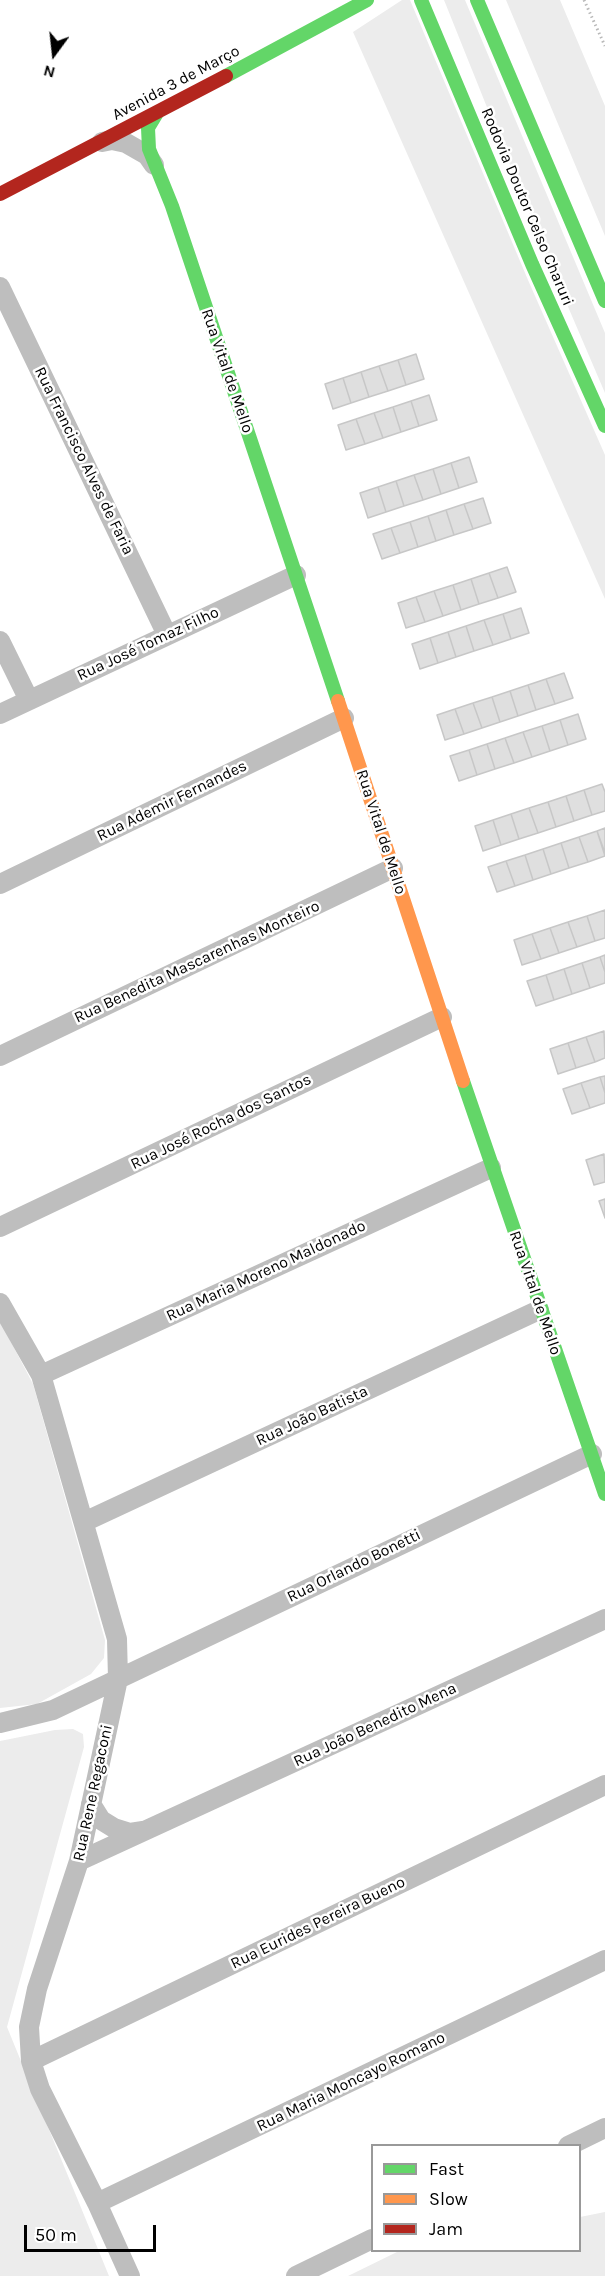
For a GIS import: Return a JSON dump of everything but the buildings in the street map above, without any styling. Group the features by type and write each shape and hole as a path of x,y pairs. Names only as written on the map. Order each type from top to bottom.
{"main road":[{"name":"Avenida 3 de Março","path":"0,194 367,0"},
{"name":"Rodovia Doutor Celso Charuri","path":"421,0 532,264 605,426"},
{"path":"477,0 605,301"},
{"name":"Rua Vital de Mello","path":"157,113 148,128 147,141 172,206 344,718 539,1310 605,1494"}],"street":[{"name":"Rua Vital de Mello","path":"100,143 112,141 139,149 147,155 157,169"},
{"name":"Rua Francisco Alves de Faria","path":"0,287 168,635"},
{"name":"Rua José Tomaz Filho","path":"0,714 296,575"},
{"path":"0,641 29,700"},
{"name":"Rua Ademir Fernandes","path":"0,884 344,718"},
{"name":"Rua Benedita Mascarenhas Monteiro","path":"0,1056 393,868"},
{"name":"Rua José Rocha dos Santos","path":"0,1227 442,1017"},
{"name":"Rua Maria Moreno Maldonado","path":"41,1375 491,1168"},
{"name":"Rua Rene Regaconi","path":"0,1303 41,1375 117,1639 117,1679 79,1861 37,1989 29,2027 31,2061 40,2089 97,2203 130,2276"},
{"name":"Rua João Batista","path":"84,1522 539,1310"},
{"name":"Rua Orlando Bonetti","path":"0,1723 53,1710 592,1454"},
{"name":"Rua João Benedito Mena","path":"79,1861 605,1618"},
{"name":"Rua Eurides Pereira Bueno","path":"31,2061 605,1785"},
{"name":"Rua João Benedito Mena","path":"91,1804 101,1820 114,1828 130,1833 145,1831"},
{"name":"Rua Maria Moncayo Romano","path":"97,2203 605,1960"},
{"path":"570,2144 605,2128"},
{"path":"296,2276 371,2239"}],"path":[{"path":"584,0 605,46"}],"shaded area":[{"path":"402,0 410,0 528,280 605,455 605,599 353,32"},
{"path":"444,0 465,0 605,333 605,393 551,267"},
{"path":"506,0 560,0 605,106 605,236"},
{"path":"0,1321 33,1384 105,1640 104,1658 91,1674 37,1704 0,1708"},
{"path":"73,1729 83,1734 84,1747 7,2027 109,2276 0,2276 0,1741 55,1730"},
{"path":"605,2212 605,2276 348,2276 397,2252 581,2252 581,2217"}],"traffic: fast":[{"path":"226,76 367,0"},
{"path":"421,0 532,264 605,426"},
{"path":"477,0 605,301"},
{"path":"157,113 148,128 149,149 172,206 338,701"},
{"path":"463,1081 605,1494"}],"traffic: slow":[{"path":"338,701 463,1081"}],"traffic: jam":[{"path":"0,194 226,76"}]}
